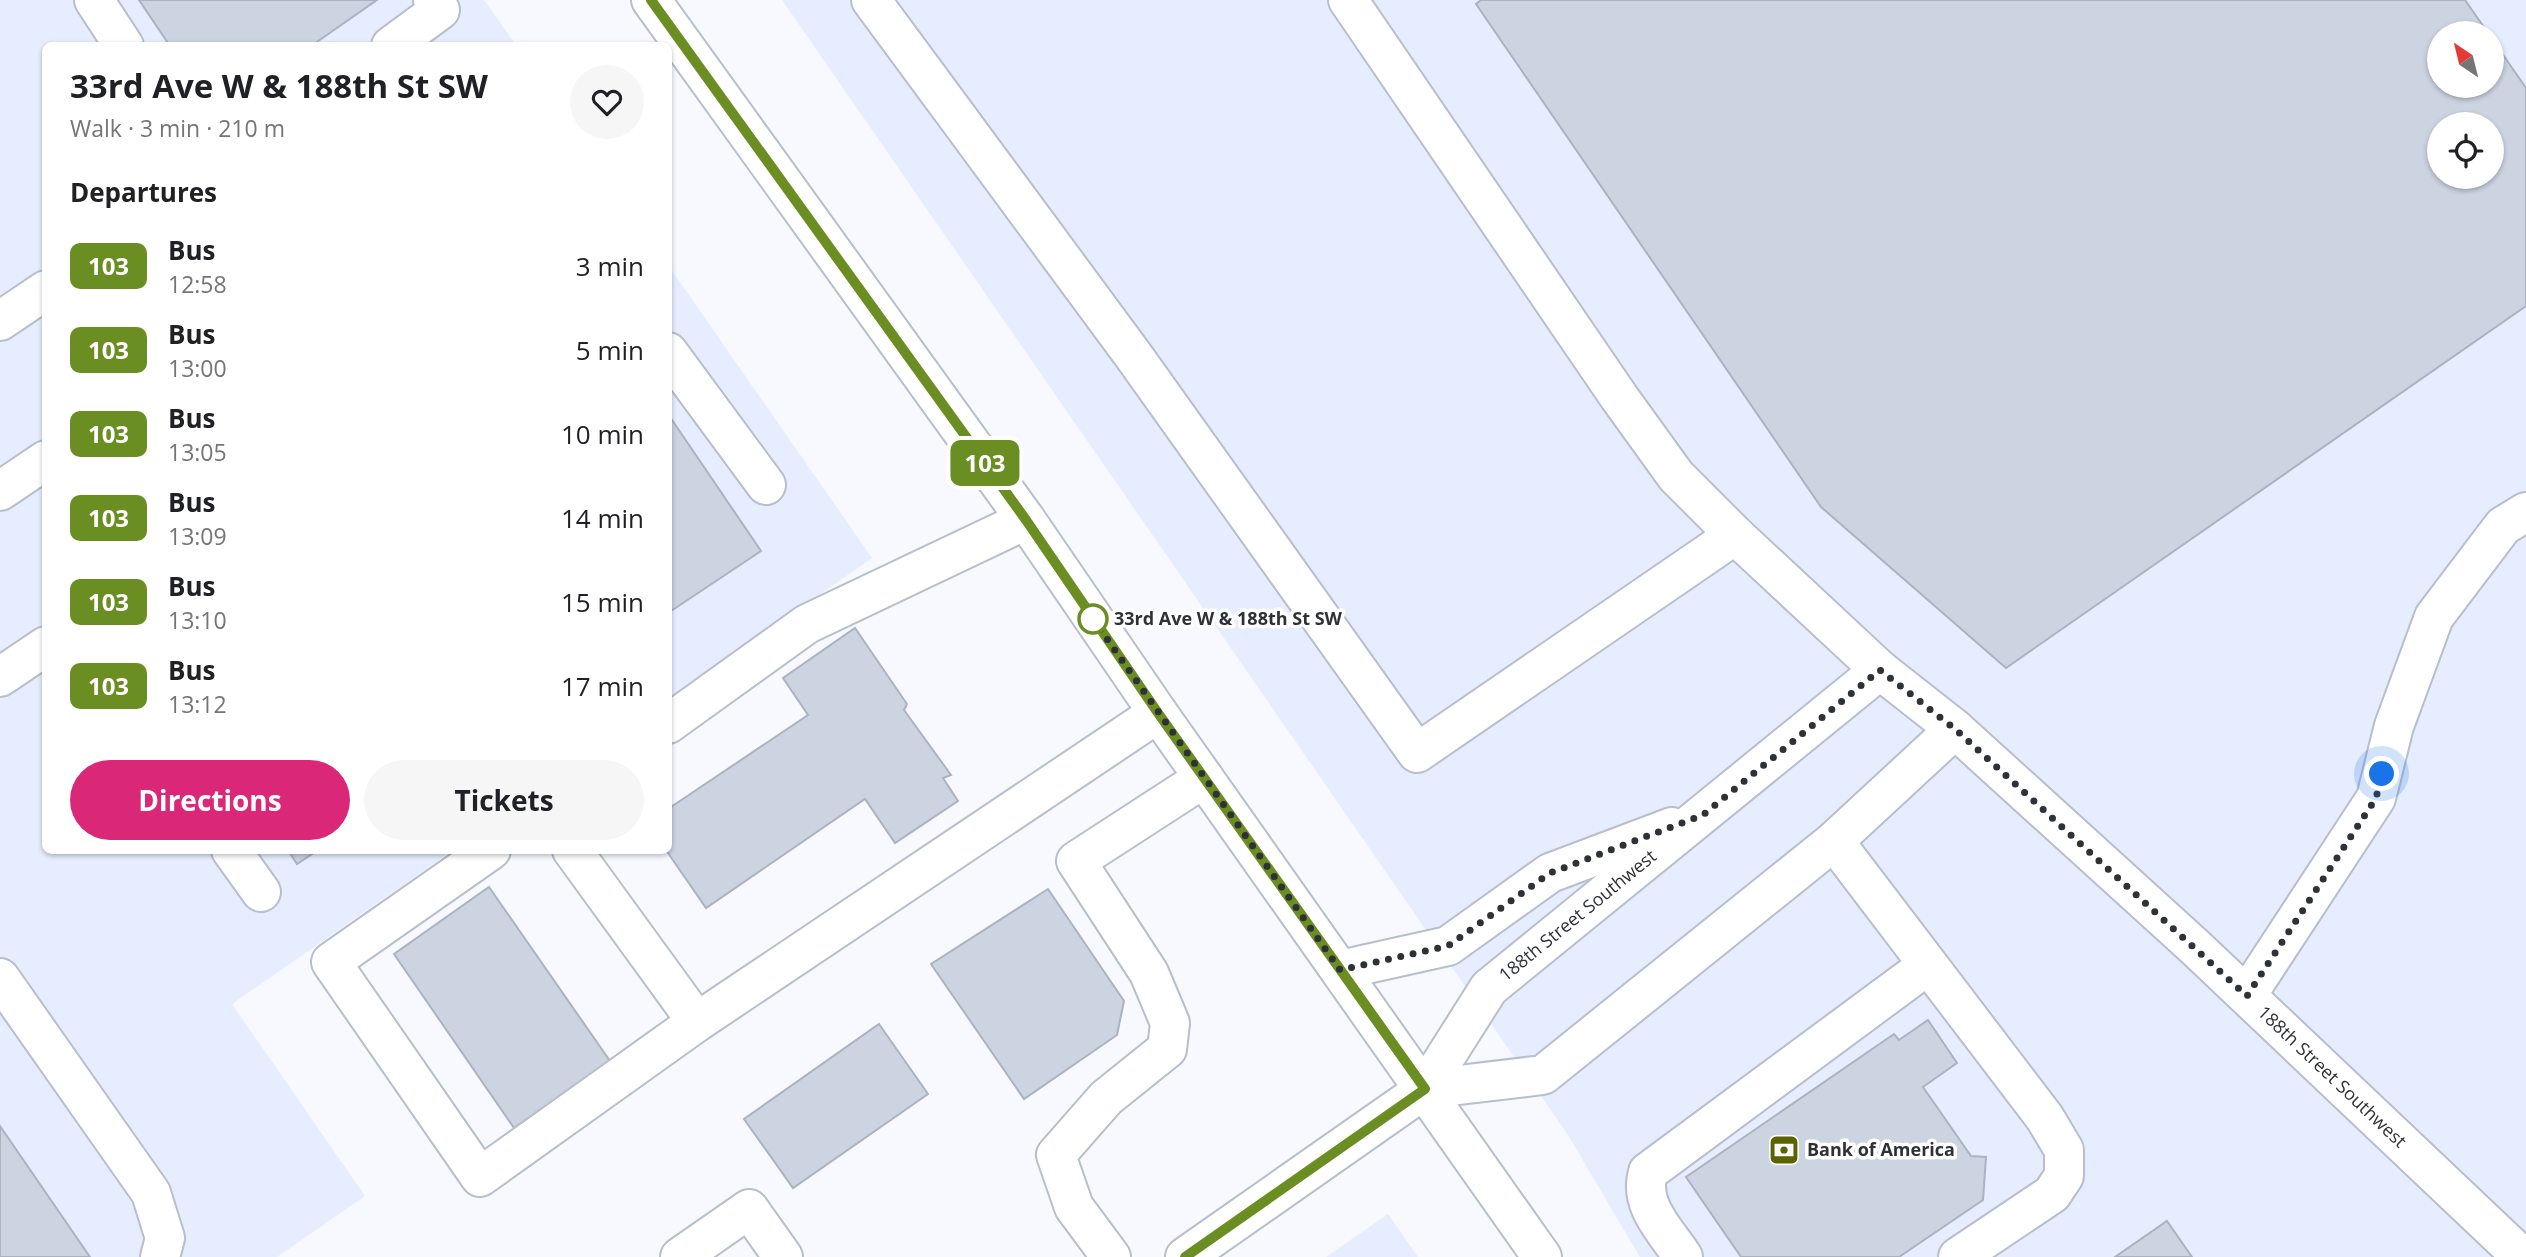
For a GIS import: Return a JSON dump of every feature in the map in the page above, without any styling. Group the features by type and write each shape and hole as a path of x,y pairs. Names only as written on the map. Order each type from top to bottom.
{"street":[{"path":"94,0 121,42"},
{"path":"396,42 440,10 433,0"},
{"path":"871,0 1133,355 1417,753 1735,535"},
{"path":"1351,1 1619,397 1676,476 1880,670"},
{"path":"656,24 669,42"},
{"path":"672,45 1026,520 1158,713 1542,1257"},
{"path":"0,321 42,293"},
{"path":"672,357 766,485"},
{"path":"0,491 42,463"},
{"path":"2247,996 2376,798 2395,726 2434,617 2503,526 2526,512"},
{"path":"672,721 807,624 1026,520"},
{"path":"0,677 42,649"},
{"name":"188th Street Southwest","path":"1185,1257 1425,1089 1489,988 1880,670 1955,729 2247,996 2522,1257"},
{"path":"485,854 331,962 480,1177 696,1022 1158,713"},
{"name":"188th Street Southwest","path":"1425,1089 1543,1075 1834,841 1955,729"},
{"path":"1111,1257 1074,1207 1056,1155 1105,1098 1167,1049 1170,1023 1149,973 1076,860 1204,778"},
{"path":"1340,970 1448,946 1550,873 1703,815"},
{"path":"1834,841 2045,1118 2064,1150 2064,1176 2052,1194 1958,1257"},
{"path":"234,854 261,892"},
{"path":"575,854 696,1022"},
{"path":"1684,1257 1648,1205 1644,1185 1648,1172 1928,965"},
{"path":"0,978 151,1193 165,1238 160,1257"},
{"path":"680,1257 749,1209 783,1257"}],"shaded area":[{"path":"0,0 484,0 514,42 42,42 42,854 448,854 232,1004 365,1196 277,1257 0,1257"},
{"path":"782,0 2526,0 2526,1257 1640,1257 1568,1135"},
{"path":"672,271 872,558 672,698"},
{"path":"1388,1214 1418,1257 1326,1257"}],"building":[{"path":"139,0 377,0 317,42 167,42"},
{"path":"1481,0 2465,0 2480,21 2427,21 2427,98 2504,98 2504,56 2526,88 2526,306 2006,668 1821,507 1476,4"},
{"path":"672,420 761,551 672,610"},
{"path":"855,628 907,704 904,710 951,775 943,778 958,801 895,843 865,799 706,908 669,854 672,854 672,806 808,715 783,678"},
{"path":"291,854 312,854 297,864"},
{"path":"489,887 610,1061 514,1128 394,954"},
{"path":"1048,889 1124,1001 1117,1035 1024,1099 931,964"},
{"path":"1928,1020 1957,1063 1923,1087 1971,1156 1986,1157 1983,1200 1899,1257 1741,1257 1686,1177 1894,1034 1899,1040"},
{"path":"879,1024 928,1094 793,1188 744,1119"},
{"path":"0,1126 90,1257 0,1257"},
{"path":"2167,1221 2192,1257 2115,1257"}],"bus line":[{"name":"103","path":"651,0 1026,520 1158,713 1425,1089 1185,1257"}],"place":[{"name":"33rd Ave W & 188th St SW","path":"1093,619"},
{"name":"Bank of America","path":"1784,1150"}],"route":[{"path":"1093,619 1340,970 1448,946 1550,873 1703,815 1880,670 1955,729 2247,996 2376,798 2382,774"}]}
